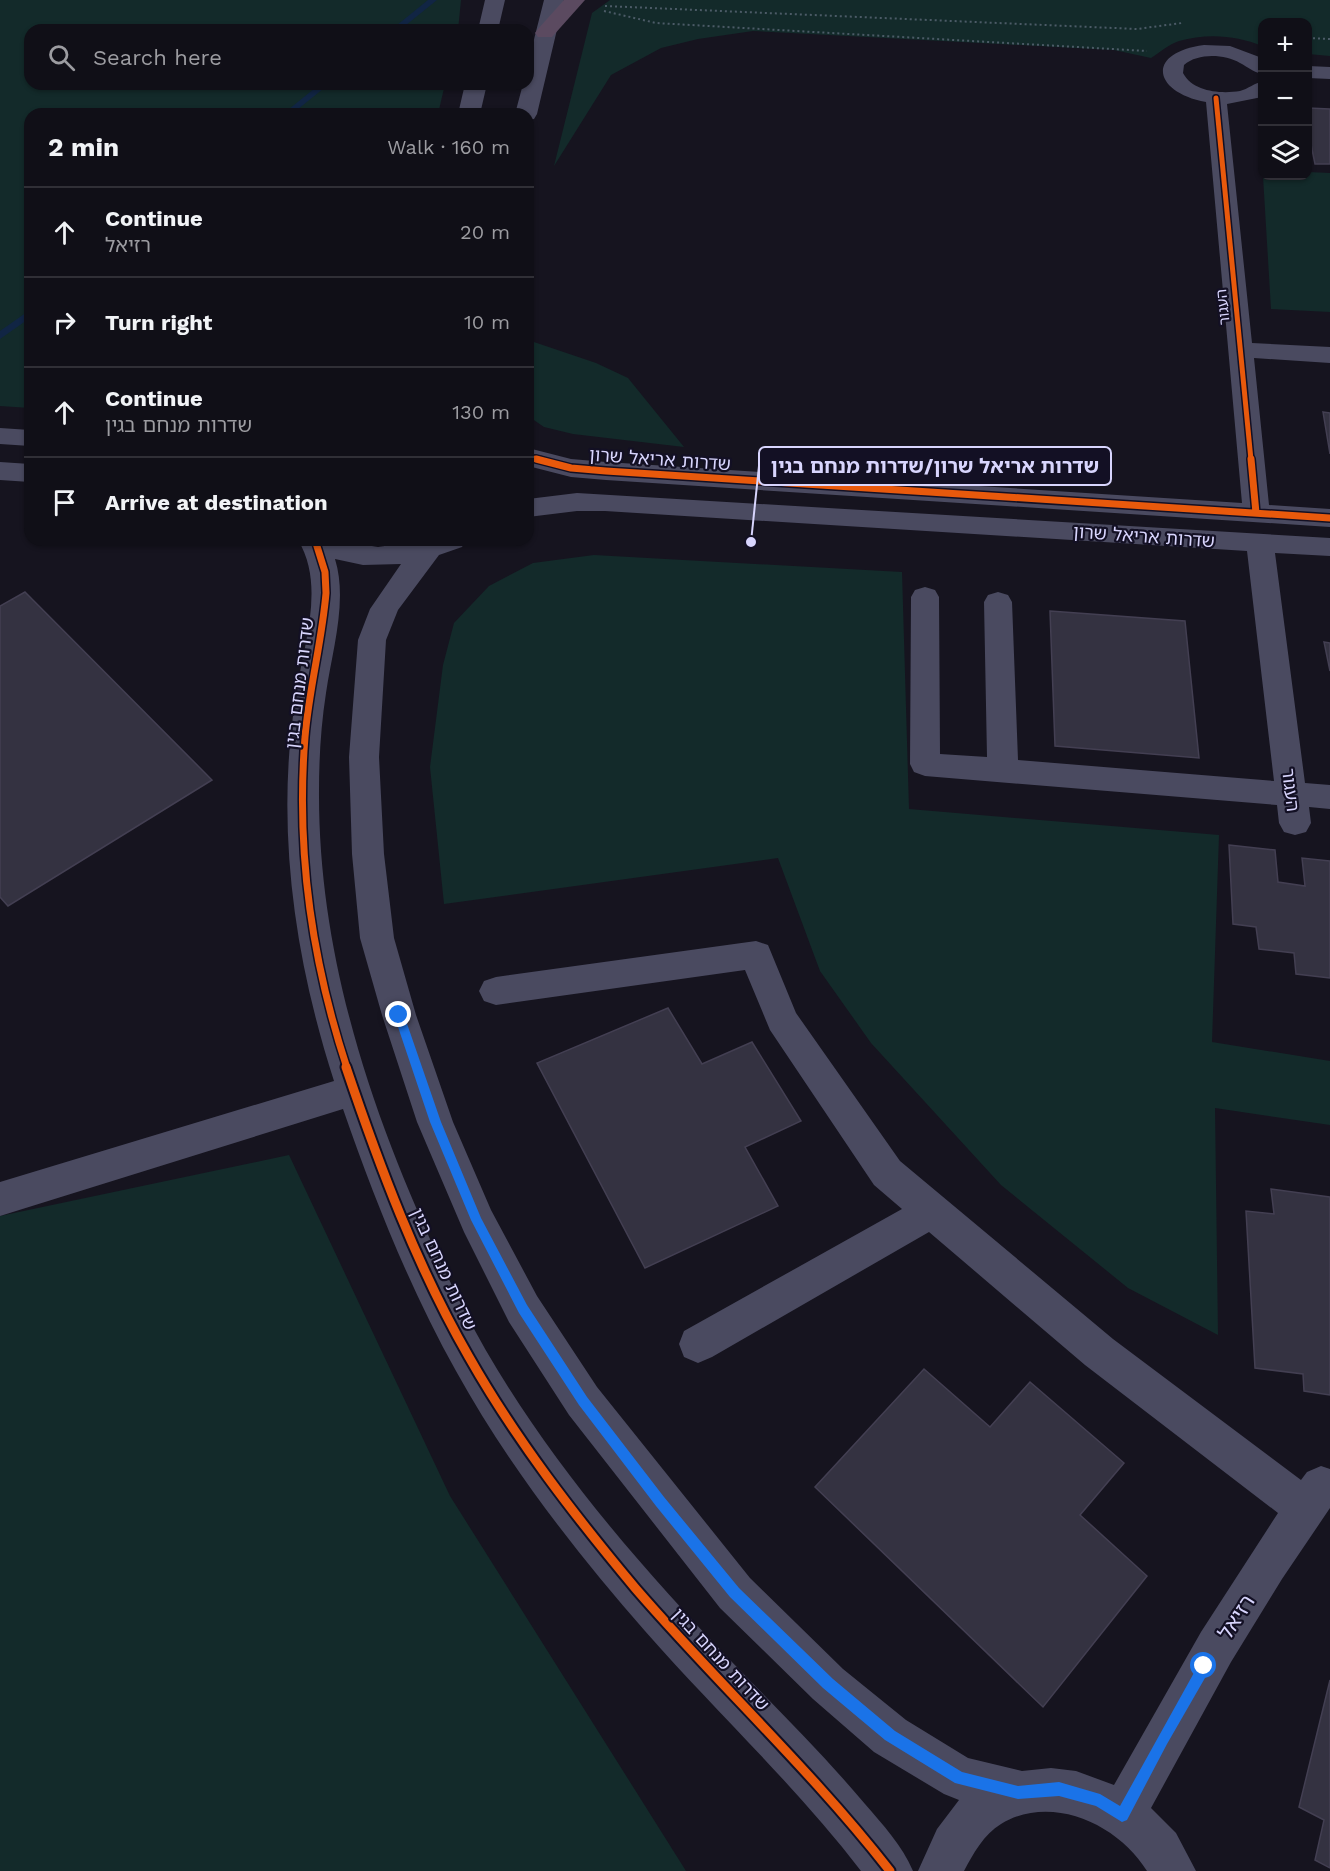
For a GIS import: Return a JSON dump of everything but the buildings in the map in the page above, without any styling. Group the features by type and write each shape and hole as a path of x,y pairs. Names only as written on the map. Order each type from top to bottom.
{"street":[{"path":"489,24 495,0"},
{"path":"534,80 545,33 567,1"},
{"path":"1258,65 1244,56 1215,50 1188,54 1179,58 1174,65 1173,72 1177,81 1200,94 1216,98 1248,97 1258,91"},
{"path":"1312,72 1330,73"},
{"path":"470,108 475,90"},
{"path":"527,108 532,90"},
{"name":"העגור","path":"1216,98 1256,513"},
{"path":"1241,350 1330,355"},
{"path":"0,436 24,438"},
{"name":"שדרות אריאל שרון","path":"534,459 571,468 606,471 1330,518"},
{"path":"0,471 24,473"},
{"name":"שדרות אריאל שרון","path":"534,507 577,502 605,502 1330,547"},
{"name":"העגור","path":"1260,543 1293,808"},
{"name":"שדרות מנחם בגין","path":"316,546 324,568 326,594 310,692 304,760 304,829 309,903 324,981 353,1091 391,1190 429,1275 477,1372 542,1471 660,1616 802,1767 873,1848 890,1871"},
{"path":"325,546 350,555 380,557 436,546"},
{"path":"439,546 400,584 389,600 372,640 364,757 368,854 377,938 399,1015 435,1122 477,1220 523,1309 583,1401 660,1501 735,1593 828,1684 890,1736 960,1778 1018,1792 1059,1789 1100,1800 1137,1825 1168,1861 1173,1871"},
{"path":"925,597 925,764 1003,771 1293,808 1330,797"},
{"path":"998,602 1003,771"},
{"path":"496,991 756,955 782,1020 836,1101 887,1173 932,1211 698,1344"},
{"path":"0,1199 353,1091"},
{"name":"רזיאל","path":"932,1211 1099,1353 1313,1497 1204,1666 1162,1739 1122,1816"},
{"path":"941,1871 954,1839 983,1809 1018,1792"}],"path":[{"path":"567,1 1127,29 1183,23"},
{"path":"567,1 656,23 1149,51"},
{"path":"1312,38 1330,39"}],"green space":[{"path":"0,0 461,0 459,24 24,24 24,90 444,90 439,108 24,108 24,408 0,406"},
{"path":"610,0 1330,0 1330,56 1312,54 1312,18 1258,18 1258,44 1232,37 1189,38 1175,42 1151,58 1114,50 753,31 698,39 661,48 611,75 554,166 592,13"},
{"path":"1312,172 1330,173 1330,312 1271,309 1263,180 1312,180"},
{"path":"534,342 596,363 628,378 684,447 573,434 544,427 534,420"},
{"path":"594,555 902,572 909,809 1219,835 1212,1042 1330,1061 1330,1125 1215,1108 1218,1335 1128,1288 1001,1185 871,1043 820,971 778,858 444,904 430,767 443,665 454,623 489,586 533,563"},
{"path":"289,1155 450,1496 686,1871 0,1871 0,1216"}],"waterway":[{"path":"403,24 433,0"},
{"path":"295,108 317,90"},
{"path":"0,336 24,318"}],"cycle path":[{"path":"1216,98 1256,513"},
{"path":"534,459 571,468 606,471 1330,518"},
{"path":"317,546 325,572 326,593 309,708 303,790 304,849 314,937 334,1027 354,1090 415,1245 470,1359 520,1438 565,1500 661,1617 836,1804 890,1871"}],"place":[{"name":"שדרות אריאל שרון/שדרות מנחם בגין","path":"751,542"}],"route":[{"path":"399,1015 435,1122 477,1220 523,1309 583,1401 735,1593 828,1684 890,1736 960,1778 1018,1792 1059,1789 1100,1800 1122,1816 1162,1739 1204,1666"}]}
